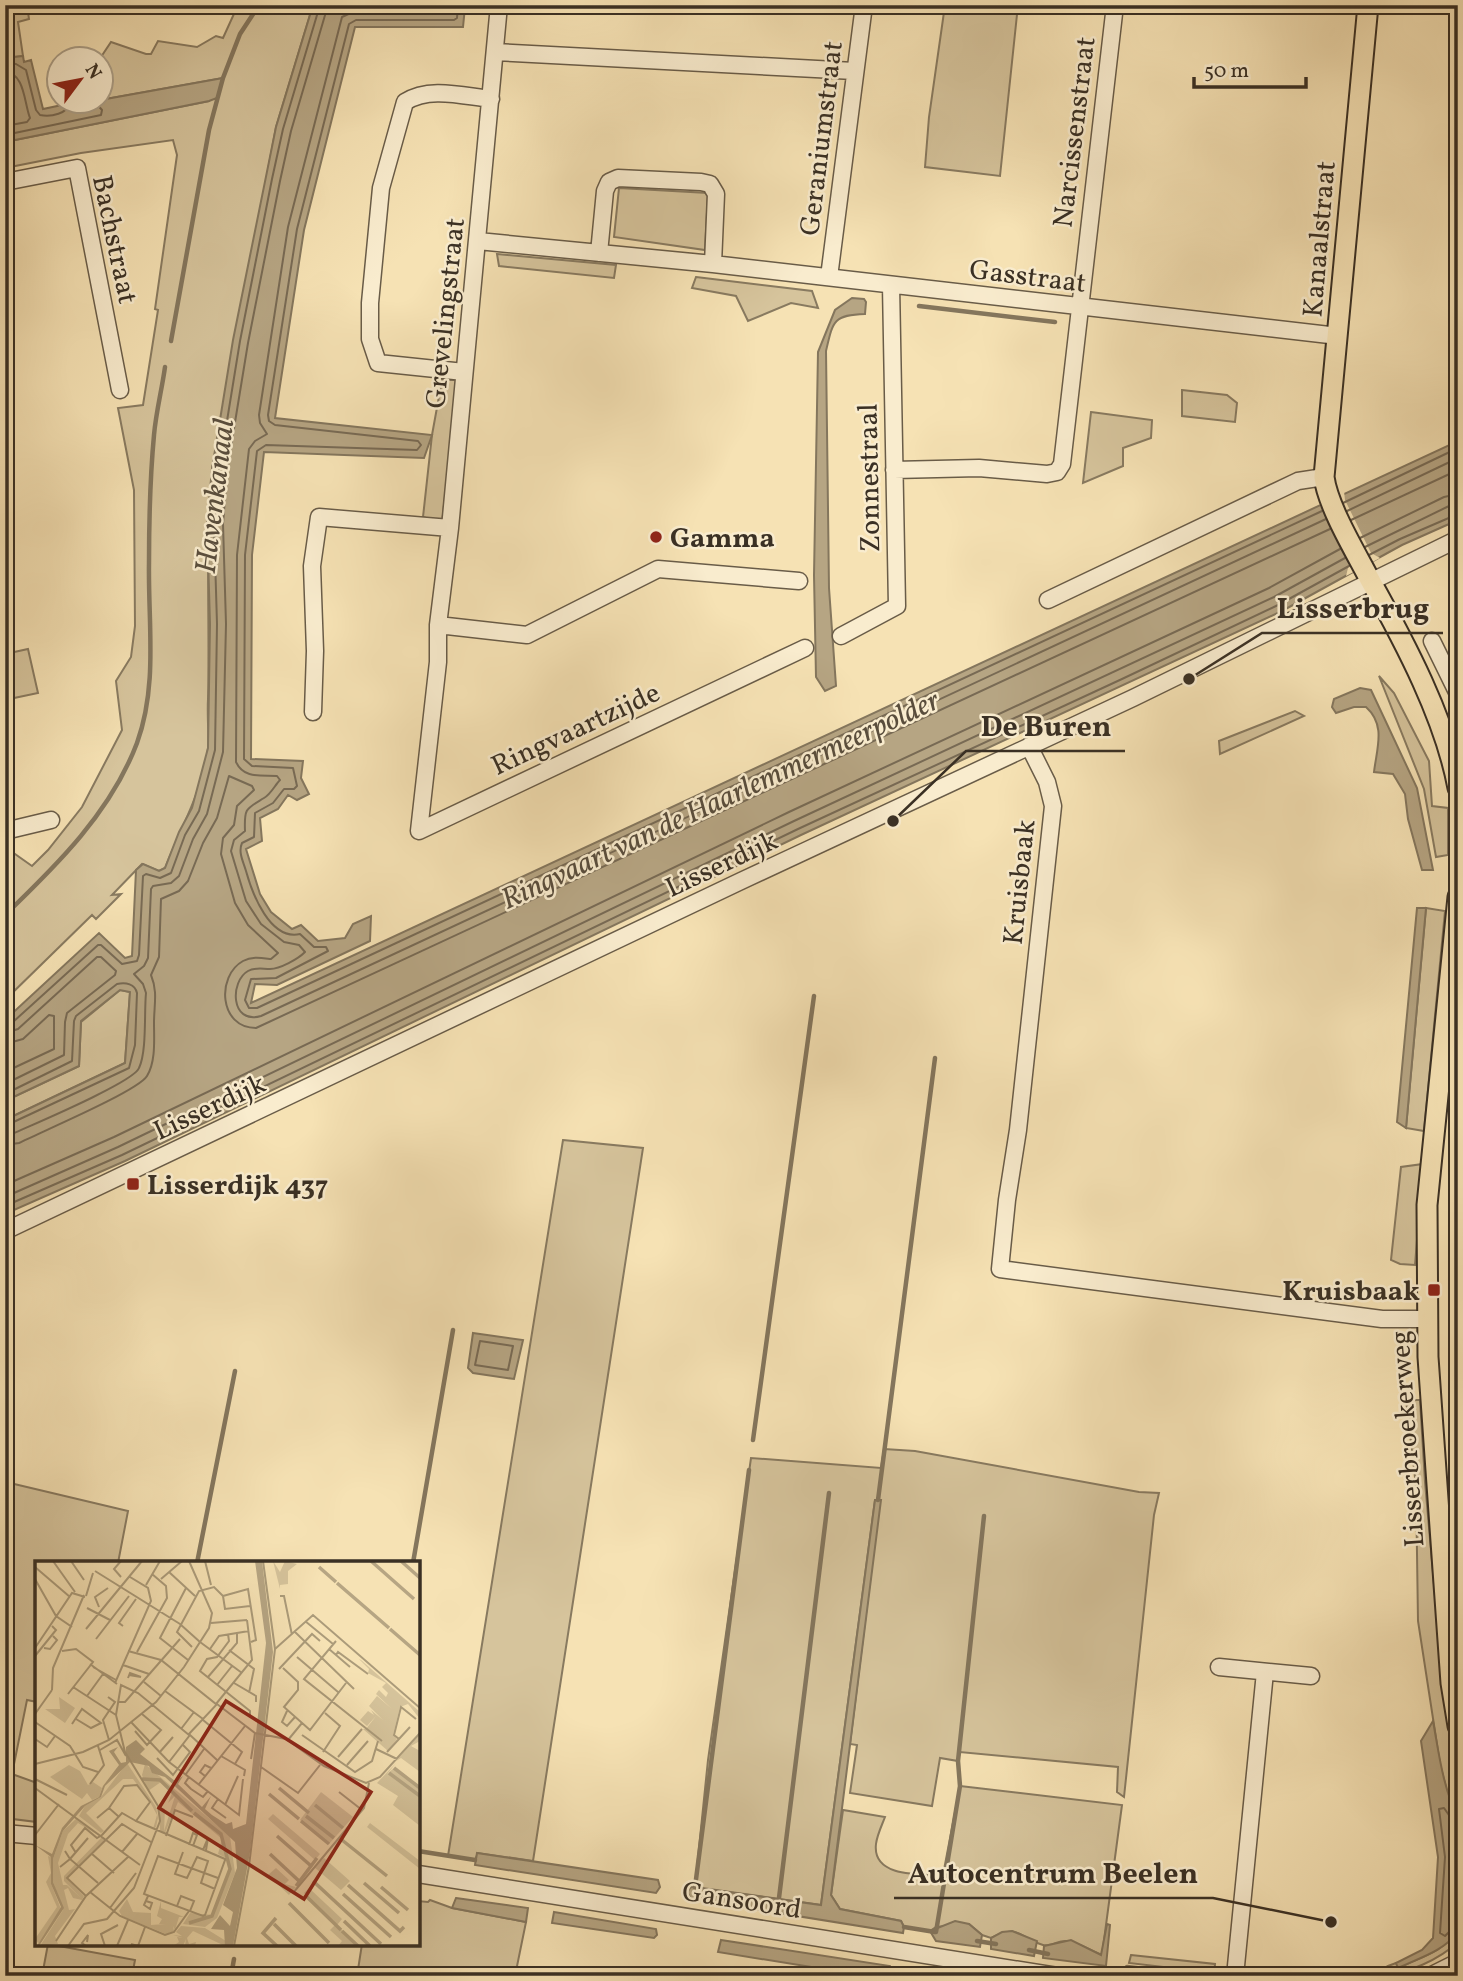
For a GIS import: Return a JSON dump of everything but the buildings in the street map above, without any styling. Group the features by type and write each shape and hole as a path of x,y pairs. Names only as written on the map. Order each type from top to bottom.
{"main road":[{"name":"Kanaalstraat","path":"1367,574 1330,499 1324,478 1368,5"},
{"path":"1367,574 1445,734 1457,778"},
{"name":"Lisserbroekerweg","path":"1458,897 1427,1205 1427,1319 1451,1682 1458,1726"}],"street":[{"name":"Grevelingstraat","path":"426,776 438,662 438,625 450,528 499,5"},
{"name":"Geraniumstraat","path":"829,277 864,5"},
{"name":"Narcissenstraat","path":"894,470 979,468 1047,474 1058,472 1062,464 1115,5"},
{"path":"495,52 854,71"},
{"path":"464,372 378,363 370,339 370,303 381,188 405,102 416,94 432,93 491,99"},
{"name":"Bachstraat","path":"5,182 77,167 120,390"},
{"path":"599,253 609,182 618,178 701,182 710,184 716,194 713,264"},
{"name":"Gasstraat","path":"478,241 713,264 1338,336"},
{"name":"Zonnestraal","path":"841,636 897,606 891,285"},
{"path":"1048,600 1298,481 1324,478"},
{"path":"313,712 315,651 312,566 319,517 450,528"},
{"name":"Lisserdijk","path":"5,1231 1257,638 1367,574 1458,540"},
{"path":"438,625 527,635 658,569 799,581"},
{"path":"1432,641 1458,694"},
{"name":"Ringvaartzijde","path":"426,776 419,831 805,648"},
{"name":"Kruisbaak","path":"1029,746 1047,782 1053,806 1000,1269 1382,1319 1427,1319"},
{"path":"5,831 51,820"},
{"path":"1219,1667 1311,1676"},
{"path":"1235,1976 1265,1672"},
{"path":"5,1833 35,1836"},
{"name":"Gansoord","path":"420,1874 1057,1976"},
{"path":"1430,1976 1458,1962"}],"shaded area":[{"path":"9,5 27,5 29,19 18,22 23,56 5,58 5,10"},
{"path":"238,5 313,5 276,127 212,469 208,555 208,748 205,764 196,795 165,868 159,871 142,864 112,895 121,894 96,919 92,915 5,1000 5,847 32,866 48,850 82,807 122,730 116,681 131,657 135,626 134,490 118,408 143,405 177,155 173,140 81,153 5,168 5,142 209,101 222,78 116,97 116,46 108,46 111,42 151,54 158,41 197,47 216,36 223,38"},
{"path":"945,5 1018,5 1000,176 925,167 929,117"},
{"path":"619,188 708,193 705,250 614,237"},
{"path":"497,254 616,265 614,278 499,266"},
{"path":"696,277 812,291 818,308 791,303 748,321 736,296 692,288"},
{"path":"442,380 458,380 442,523 423,517 432,435"},
{"path":"1182,390 1227,395 1237,403 1235,422 1182,416"},
{"path":"1091,412 1152,420 1151,438 1123,448 1123,466 1083,483"},
{"path":"28,649 38,693 14,698 5,654"},
{"path":"1379,676 1394,693 1429,761 1432,806 1448,808 1448,855 1436,857 1424,789"},
{"path":"1295,711 1304,716 1220,754 1219,741"},
{"path":"1426,908 1445,911 1424,1131 1406,1128"},
{"path":"120,990 130,992 125,1063 5,1120 5,1101 79,1066 81,1022"},
{"path":"563,1140 643,1148 533,1861 478,1853 475,1860 448,1856"},
{"path":"1423,1164 1415,1265 1400,1264 1391,1260 1401,1167"},
{"path":"1406,1400 1420,1400 1443,1687 1458,1764 1458,1818 1450,1803 1440,1764 1418,1621 1416,1486"},
{"path":"884,1449 915,1451 1139,1492 1159,1493 1154,1515 1124,1797 1117,1792 1118,1767 960,1752 958,1761 940,1758 932,1806 850,1793 857,1745 850,1744 880,1500 875,1500 821,1905 695,1887 708,1760 751,1458 881,1468"},
{"path":"10,1483 128,1511 118,1561 35,1561 35,1702 27,1700 12,1774 35,1782 35,1822 5,1818 5,1507"},
{"path":"960,1786 1122,1805 1102,1955 1070,1942 1043,1945 1014,1932 991,1938 982,1935 969,1924 936,1927 930,1931 904,1927 901,1921 840,1909 831,1895 843,1810 885,1817 876,1844 877,1855 882,1863 900,1872 943,1875"},
{"path":"430,1900 452,1908 526,1922 515,1976 357,1976 362,1946 420,1946 420,1901"},
{"path":"1458,1932 1458,1942 1423,1964 1403,1970 1394,1970 1388,1966 1396,1963 1399,1968 1431,1953 1445,1945"},
{"path":"48,1946 135,1960 132,1976 42,1976"},
{"path":"1131,1955 1215,1964 1214,1976 1197,1976 1197,1971 1129,1963"}],"water":[{"path":"313,5 465,7 463,27 355,27 304,230 275,418 432,435 424,458 264,452 252,555 251,759 303,761 301,778 309,794 297,800 288,795 278,809 260,818 262,841 246,849 260,894 271,912 292,929 301,925 318,941 345,938 353,924 371,916 370,941 277,985 255,984 251,1003 1458,441 1458,520 1402,545 1282,611 801,835 125,1161 5,1214 5,1120 125,1063 130,992 120,990 81,1021 79,1066 5,1101 5,1020 99,933 125,958 132,956 136,870 143,864 159,871 165,868 192,808 208,748 210,624 207,523 212,469 233,340 276,127"},
{"path":"23,56 24,62 31,60 46,116 116,116 116,97 223,78 217,98 209,101 5,142 5,58"},
{"path":"852,298 864,299 865,314 840,318 833,326 826,351 829,588 836,686 825,691 816,677 814,575 818,352 835,310"},
{"path":"1360,688 1371,690 1417,788 1433,870 1422,870 1408,819 1405,794 1393,774 1374,772 1379,737 1372,714 1366,707 1354,707 1336,713 1332,707 1334,699"},
{"path":"1417,908 1426,908 1406,1128 1397,1122"},
{"path":"473,1333 523,1340 514,1379 473,1373 468,1368"},
{"path":"875,1500 881,1500 831,1895 840,1909 901,1921 903,1933 691,1899 687,1892 691,1887 821,1905"},
{"path":"1433,1721 1445,1783 1458,1818 1458,1932 1438,1949 1398,1968 1396,1963 1422,1950 1433,1938 1438,1857 1421,1741"},
{"path":"477,1853 658,1880 660,1887 656,1893 475,1865"},
{"path":"456,1898 528,1908 526,1922 452,1908"},
{"path":"554,1912 656,1929 657,1935 654,1938 552,1923"},
{"path":"955,1921 969,1924 982,1935 980,1947 936,1941 930,1931"},
{"path":"1107,1924 1110,1925 1106,1966 1043,1958 1044,1946 1071,1940 1101,1955"},
{"path":"1012,1931 1037,1941 1034,1956 991,1949 991,1938 1002,1932"},
{"path":"721,1940 890,1966 891,1976 867,1976 718,1952"}],"pier":[{"path":"1344,491 1345,500 1371,553 1380,558 1346,576 1349,564 1318,501"}],"waterway":[{"path":"171,341 209,130 223,78 240,34 259,5"},
{"path":"919,306 1055,322"},
{"path":"5,915 63,857 98,815 126,768 144,721 150,677 150,499 155,426 165,367"},
{"path":"753,1440 814,996"},
{"path":"878,1500 935,1058"},
{"path":"413,1561 453,1330"},
{"path":"197,1561 235,1371"},
{"path":"695,1887 749,1470"},
{"path":"779,1898 829,1493"},
{"path":"936,1932 960,1786 958,1761 984,1516"},
{"path":"420,1851 475,1860"},
{"path":"904,1927 935,1932"},
{"path":"977,1941 996,1944"},
{"path":"1029,1950 1048,1954"},
{"path":"231,1976 234,1959"},
{"path":"1127,1967 1197,1975"},
{"path":"42,1976 43,1971"}],"place":[{"name":"Gamma","path":"656,537"},
{"name":"Lisserbrug","path":"1189,679"},
{"name":"De Buren","path":"893,821"},
{"name":"Lisserdijk 437","path":"133,1184"},
{"name":"Kruisbaak","path":"1434,1290"},
{"name":"Autocentrum Beelen","path":"1331,1922"}],"water label":[{"name":"Havenkanaal","path":"214,496"},
{"name":"Ringvaart van de Haarlemmermeerpolder","path":"720,799"}]}
